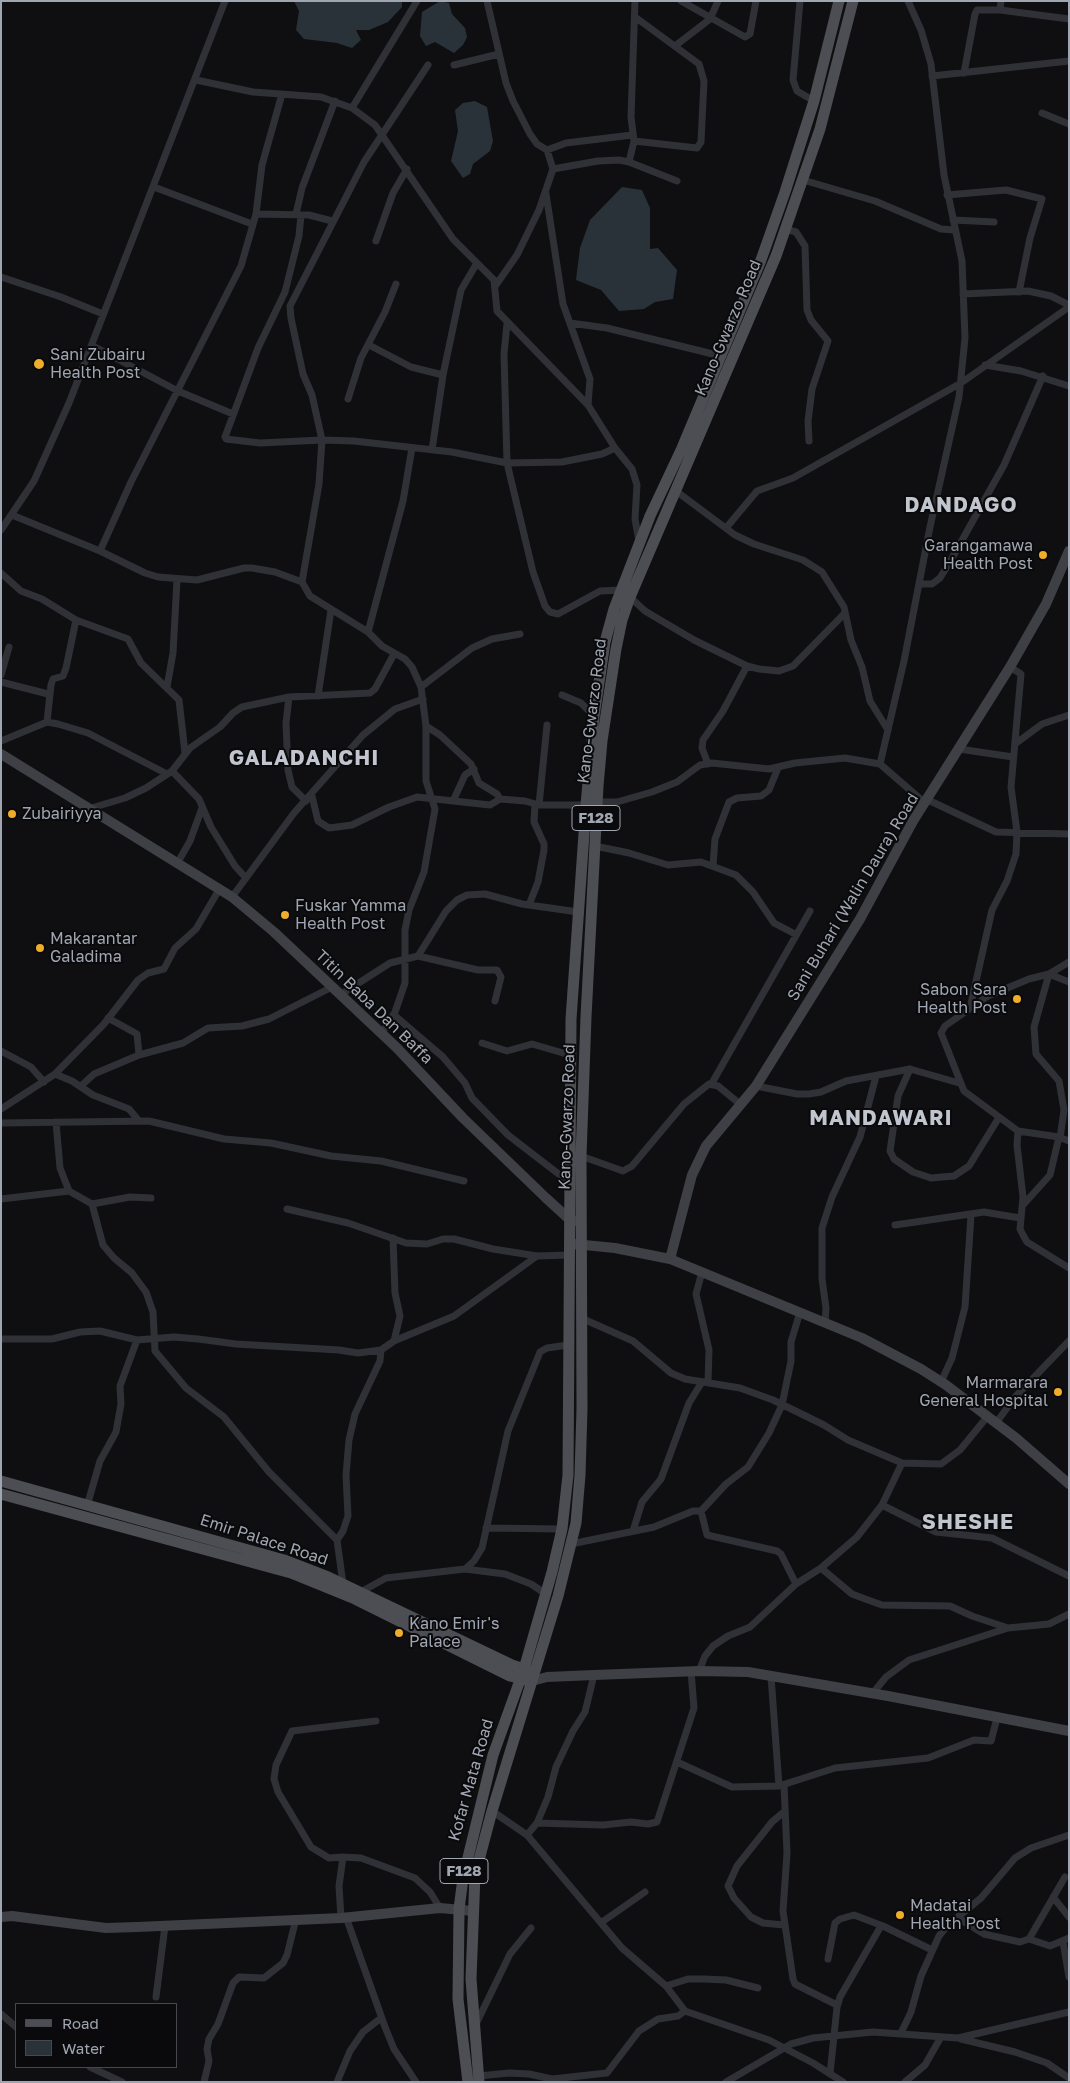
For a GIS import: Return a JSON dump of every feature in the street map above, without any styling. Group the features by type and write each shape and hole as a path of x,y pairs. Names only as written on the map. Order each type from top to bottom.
{"main road":[{"name":"Kano-Gwarzo Road","path":"527,1675 558,1596 571,1544 580,1475 582,1409 580,1318 581,1156 597,802 602,741 626,594 646,527 761,260 814,101 839,1"},
{"name":"Kano-Gwarzo Road","path":"527,1675 562,1529 569,1459 570,1055 586,805 594,716 605,642 626,594 658,532 758,300 820,129 853,1"},
{"path":"646,527 658,532"},
{"path":"573,989 588,989"},
{"name":"Emir Palace Road","path":"1,1481 284,1560 343,1584 357,1595"},
{"name":"Emir Palace Road","path":"1,1494 291,1573 357,1595 512,1665 527,1675"},
{"name":"Kofar Mata Road","path":"471,2080 475,2027 471,1979 475,1875 527,1675"},
{"name":"Kofar Mata Road","path":"471,2080 458,1999 459,1909 463,1878 479,1804 493,1755 527,1675"}],"street":[{"path":"1,530 38,473 93,346 225,1"},
{"path":"352,108 417,1"},
{"path":"487,1 506,82 524,126 537,144 547,150 553,169 546,194 517,254 496,285"},
{"path":"629,162 633,138 635,1"},
{"path":"680,1 710,19 748,36 751,32 756,1"},
{"path":"675,46 710,19 718,1"},
{"path":"800,1 793,80 797,91 814,101"},
{"path":"880,764 960,383 964,338 962,261 948,195 929,54 908,1"},
{"path":"1000,10 1001,1"},
{"path":"964,73 977,10 1000,10 1069,18"},
{"path":"547,150 566,143 633,138 695,149 700,144 703,76 698,64 635,17"},
{"path":"454,65 499,54"},
{"path":"932,76 1069,61"},
{"path":"382,1034 394,1015 405,983 404,930 409,910 419,887 434,815 432,799 426,781 426,726 423,699 421,687 408,662 394,654 368,632 310,596 302,582 320,484 322,440 312,395 303,374 290,306 364,162 428,65"},
{"path":"196,80 253,92 311,95 335,101 352,108 383,133 453,238 491,275 496,285 497,311 588,405 615,448 624,457 635,476 635,518 640,547"},
{"path":"100,550 131,482 242,266 256,214 258,183 282,94"},
{"path":"335,101 306,179 299,215 295,256 281,302 272,316 225,437 228,440 268,443 322,440 412,448 507,463 562,462 602,454 615,448"},
{"path":"1042,113 1069,124"},
{"path":"553,169 610,160 629,162 677,181"},
{"path":"376,241 393,193 407,170"},
{"path":"803,180 875,201 941,229 954,230"},
{"path":"154,187 252,224"},
{"path":"948,195 1006,190 1042,199 1030,238 1019,292"},
{"path":"546,194 560,294 590,379 588,405"},
{"path":"256,214 299,215 332,221"},
{"path":"952,220 994,222"},
{"path":"785,229 796,232 805,246 807,310 811,320 828,341 812,390 808,421 809,440"},
{"path":"432,450 442,375 461,290 477,263"},
{"path":"1,278 61,296 104,314"},
{"path":"348,399 352,382 396,284"},
{"path":"726,528 757,491 793,478 960,383 1069,306 1040,292 963,294"},
{"path":"281,302 290,306"},
{"path":"570,323 607,328 721,356"},
{"path":"508,324 504,354 507,463 533,572 548,610 558,614 600,591 626,594 645,611 688,637 747,666 779,670 793,666 845,613"},
{"path":"368,345 411,367 442,375"},
{"path":"93,346 178,391 233,414"},
{"path":"985,365 1043,376 1069,386"},
{"path":"919,584 932,584 940,578 951,560 1004,465 1043,376"},
{"path":"368,632 403,501 412,448"},
{"path":"676,491 726,528 754,544 814,565 822,572 838,594 845,613 851,640 862,667 870,701 888,730"},
{"path":"12,515 100,550 146,574 177,580 208,578 244,568 260,569 302,582"},
{"name":"Sani Buhari (Walin Daura) Road","path":"670,1259 692,1174 706,1146 756,1086 860,919 894,854 1010,667 1046,604 1069,551"},
{"path":"1,573 21,591 42,599 76,620 128,639 141,663 167,687 180,703 180,732 184,754"},
{"path":"167,687 173,653 177,580"},
{"path":"318,696 331,610"},
{"path":"47,722 48,694 53,679 63,676 76,620"},
{"path":"421,687 472,648 492,639 520,634"},
{"path":"1,675 10,647"},
{"path":"87,809 124,798 146,788 169,772 196,742 220,727 238,709 289,697 373,691 394,654"},
{"path":"708,764 702,748 703,740 723,711 747,666"},
{"path":"970,1008 992,910 1007,880 1016,854 1018,832 1011,787 1022,674 1010,667"},
{"path":"1,682 48,694"},
{"path":"562,695 581,703 594,716"},
{"path":"289,697 286,723 288,770 292,787 306,801"},
{"path":"232,897 245,877 306,801 363,735 395,709 423,699"},
{"path":"1014,744 1042,724 1069,715"},
{"path":"1,741 47,722 88,734 169,772 199,799 202,808 231,859 245,877"},
{"path":"529,905 538,882 544,850 544,844 534,822 538,804 547,725"},
{"path":"426,726 449,742 474,768 479,783 497,794 500,799"},
{"path":"959,749 1013,757"},
{"name":"Titin Baba Dan Baffa","path":"1,754 232,897 274,932 382,1034 463,1118 569,1219 581,1222"},
{"path":"597,802 617,802 652,792 677,782 700,766 708,764 778,768 795,763 846,758 880,764 926,802 996,832 1069,834"},
{"path":"453,801 466,775 474,768"},
{"path":"712,866 715,839 729,802 737,798 761,796 769,790 778,768"},
{"path":"312,796 318,820 329,828 352,826 411,798 490,805 500,799 525,800 538,804 586,805"},
{"path":"178,862 190,841 202,808"},
{"path":"595,846 668,865 701,862 712,866 742,880 756,896 774,923 795,934"},
{"path":"1,1109 55,1074 108,1018 125,994 143,976 164,969 175,948 196,929 220,888"},
{"path":"418,956 442,916 457,900 479,894 529,905 578,912"},
{"path":"581,1156 623,1171 632,1166 684,1104 712,1083 795,934 810,911"},
{"path":"81,1086 94,1074 139,1055 183,1043 208,1028 242,1026 270,1019 336,991 390,963 418,956 478,970 497,970 501,976 495,1001"},
{"path":"1069,962 1049,974 1029,979 988,996 945,1026 941,1033 953,1060 959,1083 964,1091 998,1119 1018,1131 1060,1137 1069,1141"},
{"path":"1049,974 1069,982"},
{"path":"1022,1205 1050,1176 1060,1137 1064,1110 1059,1081 1036,1054 1035,1019 1048,985 1049,974"},
{"path":"394,1015 443,1057 465,1083 472,1098 508,1135 569,1182"},
{"path":"108,1018 136,1032 139,1055"},
{"path":"482,1043 507,1051 532,1044 570,1055"},
{"path":"1,1051 31,1067 44,1082"},
{"path":"756,1086 797,1094 809,1094 821,1092 842,1082 876,1076 890,1071 910,1069 959,1083"},
{"path":"910,1069 898,1096 890,1152 894,1159 913,1172 931,1178 954,1176 969,1166 998,1119"},
{"path":"55,1074 81,1086 93,1095 129,1110 139,1120"},
{"path":"826,1323 822,1280 822,1228 832,1197 860,1137 876,1076"},
{"path":"712,1083 740,1104"},
{"path":"1,1123 139,1120 224,1139 271,1143 331,1156 381,1161 464,1181"},
{"path":"56,1122 60,1168 69,1191"},
{"path":"1018,1131 1022,1205 1020,1229 1027,1242 1069,1268"},
{"path":"1,1199 69,1191 92,1204 130,1198 151,1198"},
{"path":"92,1204 103,1245 114,1258 132,1273 146,1292 153,1312 156,1338 155,1351 186,1388 224,1417 269,1472 337,1540 343,1584"},
{"path":"287,1209 348,1223 416,1244 454,1239 493,1249 537,1256 580,1245 624,1250 670,1259 862,1338 942,1382 992,1420 1069,1484"},
{"path":"895,1225 984,1212 1020,1218"},
{"path":"942,1382 952,1358 966,1307 971,1215"},
{"path":"393,1238 395,1293 400,1316 394,1341"},
{"path":"1,1339 52,1339 90,1331 100,1331 137,1340 156,1338 198,1339 236,1344 339,1350 358,1353 381,1350 394,1341 454,1316 537,1256"},
{"path":"633,1531 640,1507 661,1479 689,1403 705,1383 709,1350 696,1294 702,1272"},
{"path":"571,1544 654,1527 694,1511 701,1511 726,1484 748,1467 769,1433 782,1405 790,1368 791,1342 800,1312"},
{"path":"580,1318 633,1341 671,1373 705,1383 740,1388 782,1405 824,1425 848,1440 902,1464 941,1464 960,1450 992,1420 1069,1341"},
{"path":"87,1506 100,1461 116,1432 121,1404 120,1386 137,1340"},
{"path":"465,1569 474,1561 482,1548 508,1431 540,1352 547,1348 568,1345"},
{"path":"337,1540 343,1531 348,1516 348,1440 355,1414 380,1360 381,1350"},
{"path":"537,1823 570,1826 632,1822 654,1824 664,1806 694,1708 695,1671 705,1656 713,1646 728,1636 750,1626 796,1584 821,1568 857,1537 882,1505 902,1464"},
{"path":"882,1505 936,1532 992,1538 1069,1576"},
{"path":"701,1511 707,1535 781,1554 796,1584"},
{"path":"486,1528 562,1529"},
{"path":"821,1568 852,1594 882,1605 950,1606 972,1616 1008,1628"},
{"path":"357,1595 386,1578 465,1569 505,1574 531,1584 546,1594"},
{"path":"872,1694 886,1678 910,1660 1008,1628 1049,1624 1069,1614"},
{"path":"527,1675 547,1677 695,1671 748,1672 1069,1731"},
{"path":"527,1835 537,1823 548,1797 556,1767 573,1731 585,1712 594,1675"},
{"path":"771,1676 785,1811 787,1853 783,1911 784,1925 794,1982 837,2005"},
{"path":"677,1762 732,1787 782,1786 835,1768 928,1758 974,1740 991,1741 997,1718"},
{"path":"376,1721 292,1732 276,1765 274,1779 278,1792 311,1847 329,1858 361,1858 415,1878 430,1892 440,1908"},
{"path":"492,1811 527,1835 622,1948 666,1986 685,2011 769,2040 843,2082"},
{"path":"784,1925 763,1923 751,1917 734,1898 728,1886 737,1866 772,1822 785,1811"},
{"path":"901,2033 911,2012 921,1976 939,1936 981,1898 1015,1858 1031,1848 1069,1835"},
{"path":"342,1857 339,1886 344,1917 394,2049 416,2082"},
{"path":"1029,1939 1065,1877"},
{"path":"602,1922 645,1892"},
{"path":"1054,1897 1069,1917"},
{"path":"1,1909 6,1916 106,1928 344,1917 440,1908 473,1911"},
{"path":"828,1959 835,1923 840,1919 854,1915 932,1950"},
{"path":"958,1918 984,1934 1020,1942 1029,1939 1050,1946 1066,1940 1069,1977"},
{"path":"204,2082 208,2061 207,2049 209,2039 218,2024 233,1983 239,1977 264,1978 283,1963 287,1956 296,1919"},
{"path":"156,1997 165,1926"},
{"path":"830,2074 837,2005 881,1926"},
{"path":"475,2027 510,1954 531,1928"},
{"path":"666,1986 688,1979 704,1978 726,1980 758,1988"},
{"path":"471,2080 510,2073 529,2074 552,2079 607,2073 639,2031 658,2020 678,2016 685,2011"},
{"path":"958,2038 1069,2012"},
{"path":"1,2014 15,2026"},
{"path":"337,2082 350,2051 364,2032 381,2018"},
{"path":"726,2082 736,2074 785,2049 791,2044 872,2032 958,2038 1015,2052 1047,2063 1069,2078"},
{"path":"905,2082 925,2064 941,2037"},
{"path":"92,2068 122,2082"}],"water":[{"path":"294,1 402,1 402,7 388,22 369,30 356,30 361,40 352,48 337,43 304,39 296,30 299,11"},
{"path":"440,1 449,3 452,14 465,28 467,37 463,45 454,53 435,42 426,46 420,36 422,12"},
{"path":"475,101 487,107 493,141 490,151 473,164 470,174 463,178 451,161 458,131 455,110 463,103"},
{"path":"622,187 642,190 650,208 650,249 658,248 677,270 673,299 655,302 644,309 619,311 601,290 576,280 580,248 590,220"}],"place":[{"name":"Sani Zubairu Health Post","path":"39,364"},
{"name":"Garangamawa Health Post","path":"1043,555"},
{"name":"Zubairiyya","path":"12,814"},
{"name":"Fuskar Yamma Health Post","path":"285,915"},
{"name":"Makarantar Galadima","path":"40,948"},
{"name":"Sabon Sara Health Post","path":"1017,999"},
{"name":"Marmarara General Hospital","path":"1058,1392"},
{"name":"Kano Emir's Palace","path":"399,1633"},
{"name":"Madatai Health Post","path":"900,1915"}],"district":[{"name":"DANDAGO","path":"961,505"},
{"name":"GALADANCHI","path":"304,758"},
{"name":"MANDAWARI","path":"881,1118"},
{"name":"SHESHE","path":"968,1522"}]}
